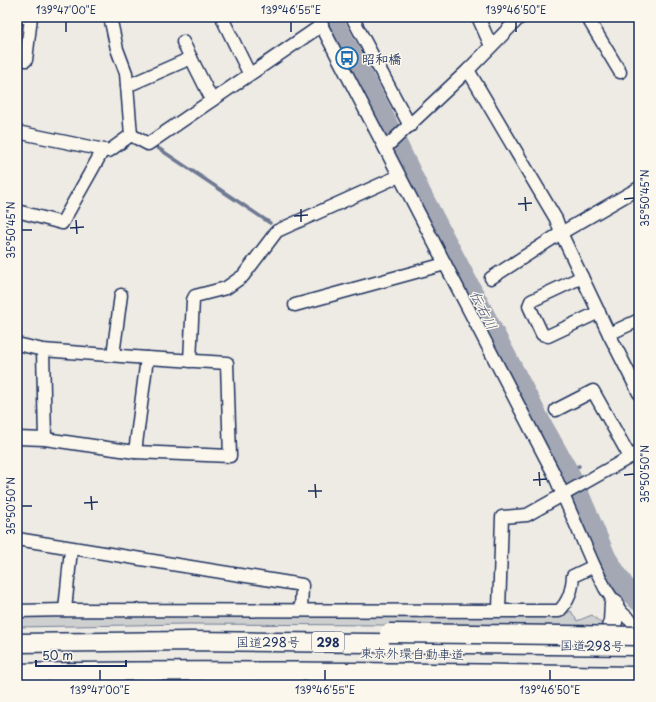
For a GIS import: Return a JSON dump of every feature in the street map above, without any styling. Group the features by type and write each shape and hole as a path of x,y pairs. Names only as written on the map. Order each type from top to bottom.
{"highway":[{"path":"604,646 613,622 614,603"},
{"path":"191,641 389,633 639,636"},
{"name":"298","path":"17,638 100,642"},
{"name":"国道298号","path":"17,643 191,641 639,646"},
{"name":"東京外環自動車道","path":"17,652 178,650 639,655"},
{"name":"東京外環自動車道","path":"17,673 212,672 639,676"},
{"path":"55,685 100,681"},
{"path":"17,684 100,681 189,681 626,685"},
{"path":"189,681 248,685"}],"street":[{"path":"17,17 30,17 26,60"},
{"path":"110,17 117,49 126,73 131,135"},
{"path":"352,17 408,128"},
{"path":"478,17 491,46"},
{"path":"387,146 408,128 468,70 520,17"},
{"path":"587,17 620,72"},
{"path":"222,20 249,73"},
{"path":"131,135 148,144 212,100 320,21 387,146 399,176 553,472 566,492 594,566 614,603 621,612 639,628"},
{"path":"183,42 212,100"},
{"path":"127,86 191,58"},
{"path":"468,70 556,219 561,233 609,334 639,393"},
{"path":"17,132 109,151 131,135"},
{"path":"17,211 62,223 104,150"},
{"path":"190,361 193,300 195,296 226,288 243,276 277,231 399,176"},
{"path":"491,278 561,233 639,188"},
{"path":"295,305 445,264"},
{"path":"582,277 530,301 529,306 542,334 548,336 599,312"},
{"path":"113,355 121,295"},
{"path":"609,334 639,320"},
{"path":"17,344 43,350 190,361 227,362 230,456 135,452 46,439 17,438"},
{"path":"43,350 46,439"},
{"path":"135,452 148,358"},
{"path":"499,610 502,517 527,515 634,454 593,392 556,410"},
{"path":"17,539 71,549 302,585 301,610"},
{"path":"65,610 71,549"},
{"path":"17,611 559,611 566,604 574,576 594,566"}],"shaded area":[{"path":"571,611 577,621 592,615 603,625 603,628 428,626 411,624 186,624 17,627 17,615 558,617"}],"waterway":[{"name":"伝右川","path":"331,17 380,109 420,192 567,470 606,558 624,586 639,601"},
{"path":"152,144 270,223"},
{"path":"567,470 579,466"}],"place":[{"name":"昭和橋","path":"347,58"}]}
